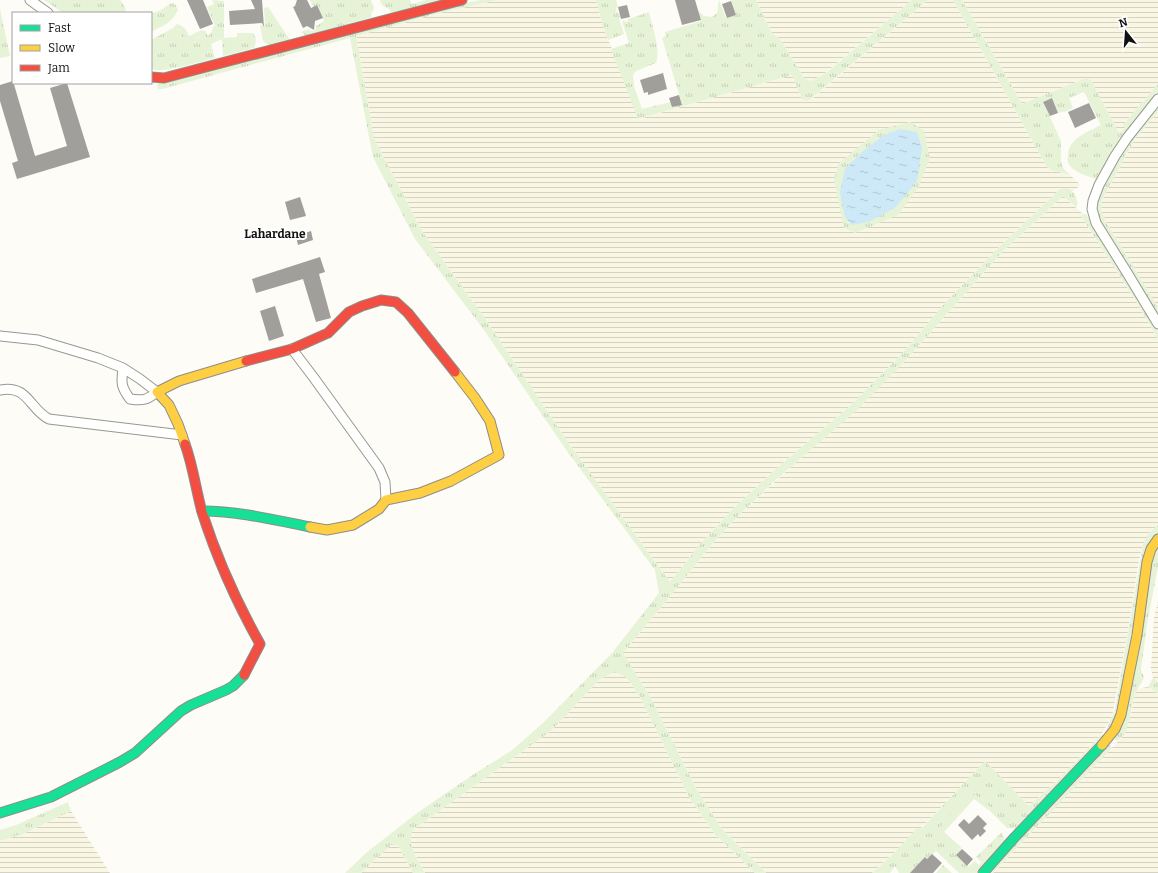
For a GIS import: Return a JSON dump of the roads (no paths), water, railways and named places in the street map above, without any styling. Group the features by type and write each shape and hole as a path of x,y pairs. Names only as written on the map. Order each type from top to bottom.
{"street":[{"path":"30,0 47,12"},
{"path":"152,77 164,78 330,33 462,0"},
{"path":"1158,99 1127,138 1115,156 1099,185 1093,201 1092,209 1096,223 1158,324"},
{"path":"123,368 123,390 130,398 142,400 150,398 157,392 179,381 255,358 292,349 328,333 349,312 362,306 381,300 396,302 408,313 475,398 490,422 499,455 451,481 420,492 386,500 379,509 353,524 327,530 260,517 217,511 202,511"},
{"path":"0,336 38,340 98,358 123,368 157,392 169,405 189,455 202,511 217,556 240,608 260,644 245,674 233,686 181,711 135,753 51,797 0,813"},
{"path":"292,349 379,468 385,482 386,500"},
{"path":"0,390 13,389 27,396 42,416 48,419 182,435"},
{"path":"983,873 1115,729 1121,715 1134,648 1147,562 1151,548 1158,539"}],"water":[{"path":"900,129 917,132 922,148 917,181 895,208 868,222 852,225 845,217 840,192 845,169 862,152 884,135"}],"district":[{"name":"Lahardane","path":"275,234"}]}
